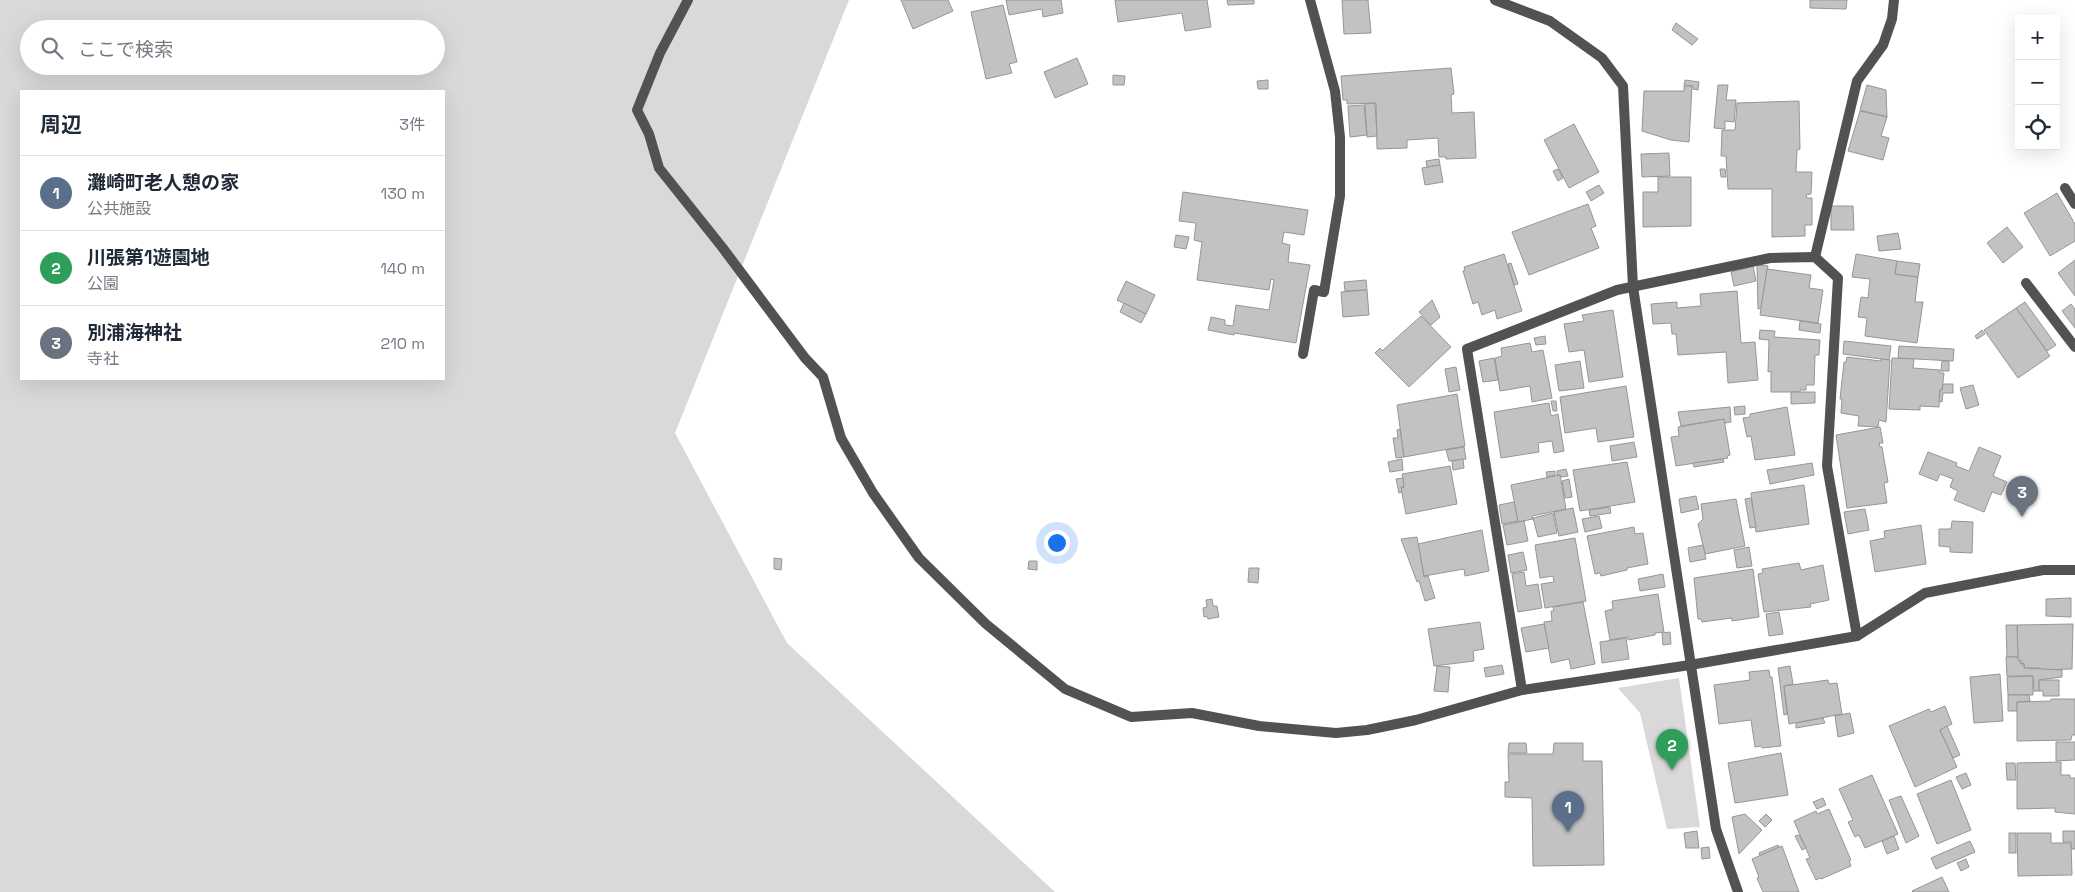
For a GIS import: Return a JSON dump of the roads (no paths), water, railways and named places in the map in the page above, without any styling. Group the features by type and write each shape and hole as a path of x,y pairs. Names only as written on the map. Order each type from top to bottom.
{"street":[{"path":"688,0 660,53 637,110 649,134 660,168 805,358 823,377 841,438 873,493 920,558 993,630 1065,689 1131,717 1192,713 1259,726 1336,733 1367,730 1416,720 1522,690 1690,665 1857,636 1926,592 2043,570 2075,570"},
{"path":"1302,354 1314,290 1324,292 1340,196 1340,137 1335,91 1310,0"},
{"path":"1495,0 1550,21 1602,58 1623,86 1627,136 1633,287 1716,829 1738,892"},
{"path":"1815,257 1857,81 1883,45 1892,19 1894,0"},
{"path":"2065,188 2075,204"},
{"path":"1522,690 1467,349 1617,290 1770,258 1815,257 1838,278 1827,466 1857,636"},
{"path":"2026,283 2075,347"}],"place":[{"name":"別浦海神社","path":"2022,517"},
{"name":"川張第1遊園地","path":"1672,770"},
{"name":"灘崎町老人憩の家","path":"1568,832"}]}
